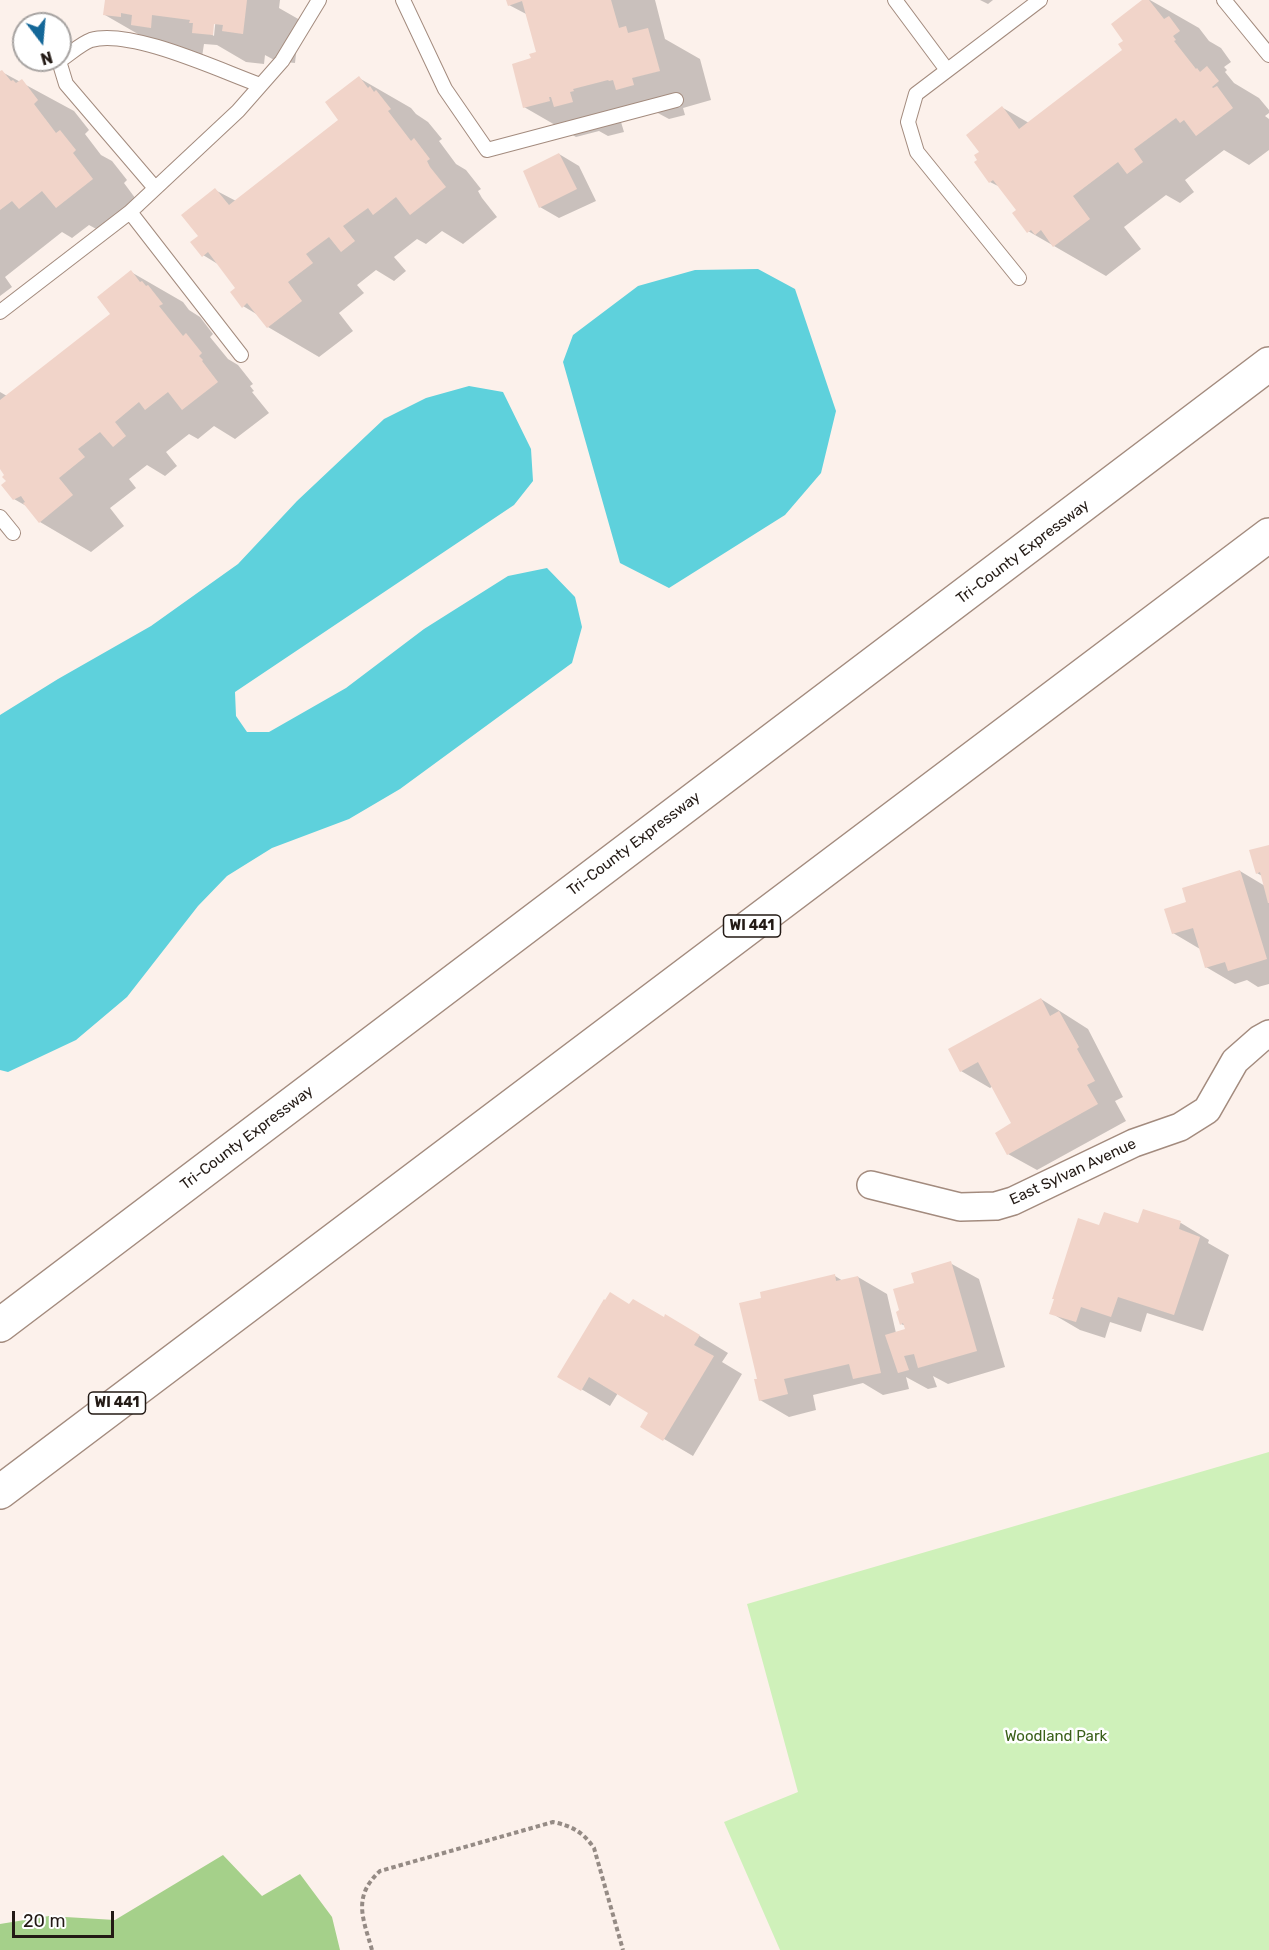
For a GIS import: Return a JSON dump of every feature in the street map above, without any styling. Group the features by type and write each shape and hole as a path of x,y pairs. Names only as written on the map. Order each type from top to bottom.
{"highway":[{"name":"Tri-County Expressway","path":"0,1324 1269,364"},
{"name":"WI 441","path":"0,1492 1269,535"}],"street":[{"name":"East Sylvan Avenue","path":"872,1185 960,1207 996,1206 1013,1201 1134,1143 1180,1128 1207,1110 1235,1061 1269,1034"}],"lane":[{"path":"0,312 130,212 238,111 282,61 319,0"},
{"path":"403,0 445,89 488,150 676,100"},
{"path":"895,0 948,70"},
{"path":"1019,278 917,152 908,122 916,94 1040,0"},
{"path":"1224,0 1269,55"},
{"path":"155,188 66,84 59,61 90,40 120,38 149,44 260,85"},
{"path":"130,212 241,355"},
{"path":"0,517 13,533"}],"path":[{"path":"372,1950 361,1906 363,1891 369,1881 380,1871 553,1822 575,1828 586,1836 594,1848 623,1950"}],"green space":[{"name":"Woodland Park","path":"1269,1452 1269,1950 780,1950 724,1822 798,1792 747,1604"},
{"path":"223,1855 262,1896 300,1874 332,1917 340,1950 0,1950 0,1924 49,1916 115,1920"}],"water":[{"path":"758,269 795,289 836,411 821,473 785,515 669,588 620,563 563,362 573,335 638,286 695,270"},
{"path":"469,386 503,392 531,449 533,481 514,505 235,692 236,716 247,732 269,732 346,688 424,629 508,576 547,568 575,597 582,627 572,663 400,789 349,819 272,848 227,876 198,906 127,997 76,1040 8,1072 0,1070 0,715 151,626 238,564 297,501 384,419 426,398"}],"building":[{"path":"105,0 247,0 243,34 222,31 223,25 214,24 213,35 192,33 193,23 189,23 190,20 152,15 151,28 131,25 132,15 121,13 121,17 103,15"},
{"path":"506,0 611,0 619,28 626,26 628,33 648,28 660,71 632,78 634,85 616,90 613,80 573,89 574,91 570,92 573,102 554,107 549,97 550,101 523,108 512,64 531,58 529,54 536,52 522,1 508,6"},
{"path":"1142,0 1149,0 1164,19 1169,16 1180,31 1173,36 1176,40 1174,41 1196,69 1200,72 1207,66 1219,81 1212,87 1217,86 1233,108 1196,136 1184,120 1180,123 1176,118 1134,149 1143,162 1127,174 1118,162 1073,196 1090,219 1053,247 1041,230 1035,235 1031,230 1027,233 1012,213 1016,210 993,180 989,183 974,162 977,160 974,155 979,152 966,135 1002,106 1019,129 1122,50 1118,44 1123,41 1111,24"},
{"path":"2,70 11,81 16,83 22,79 38,100 34,104 56,133 60,130 76,150 73,153 93,179 56,208 42,191 19,209 12,201 0,210 0,71"},
{"path":"359,76 368,88 370,86 374,92 376,90 391,109 388,111 411,141 414,138 430,159 427,161 430,167 446,187 410,215 396,197 373,215 368,208 343,226 355,241 341,252 329,237 306,254 313,263 288,282 302,301 267,328 247,303 242,308 230,292 235,288 208,252 202,257 190,242 198,236 181,215 215,188 229,205 338,120 325,102"},
{"path":"559,153 577,189 539,208 523,171"},
{"path":"131,270 140,282 148,285 163,304 159,306 183,336 186,333 202,353 199,356 218,382 182,410 168,392 145,410 139,402 115,422 126,436 113,447 100,432 78,449 85,457 59,478 73,495 39,523 23,503 25,502 21,496 13,500 1,485 6,481 0,469 0,400 110,314 97,297"},
{"path":"1269,845 1268,903 1260,872 1256,874 1249,850"},
{"path":"1240,870 1267,959 1228,971 1225,962 1205,968 1193,928 1172,934 1164,909 1186,902 1182,888"},
{"path":"1041,998 1050,1016 1059,1011 1079,1047 1077,1049 1095,1081 1087,1085 1098,1104 1007,1155 995,1133 1011,1123 978,1062 960,1072 948,1049"},
{"path":"1143,1209 1181,1221 1179,1229 1200,1237 1174,1315 1118,1297 1111,1317 1081,1307 1076,1322 1049,1314 1078,1218 1099,1225 1104,1212 1138,1223"},
{"path":"951,1261 977,1351 918,1368 914,1354 904,1356 909,1370 898,1373 885,1335 905,1329 903,1323 900,1325 896,1312 899,1310 893,1289 914,1283 911,1273"},
{"path":"835,1274 836,1281 858,1276 881,1373 853,1379 849,1364 784,1379 788,1394 759,1401 754,1379 757,1379 739,1303 761,1298 760,1292"},
{"path":"610,1292 629,1304 633,1299 664,1317 665,1314 700,1335 694,1345 714,1356 663,1441 640,1427 648,1413 589,1377 581,1391 557,1377"}]}
